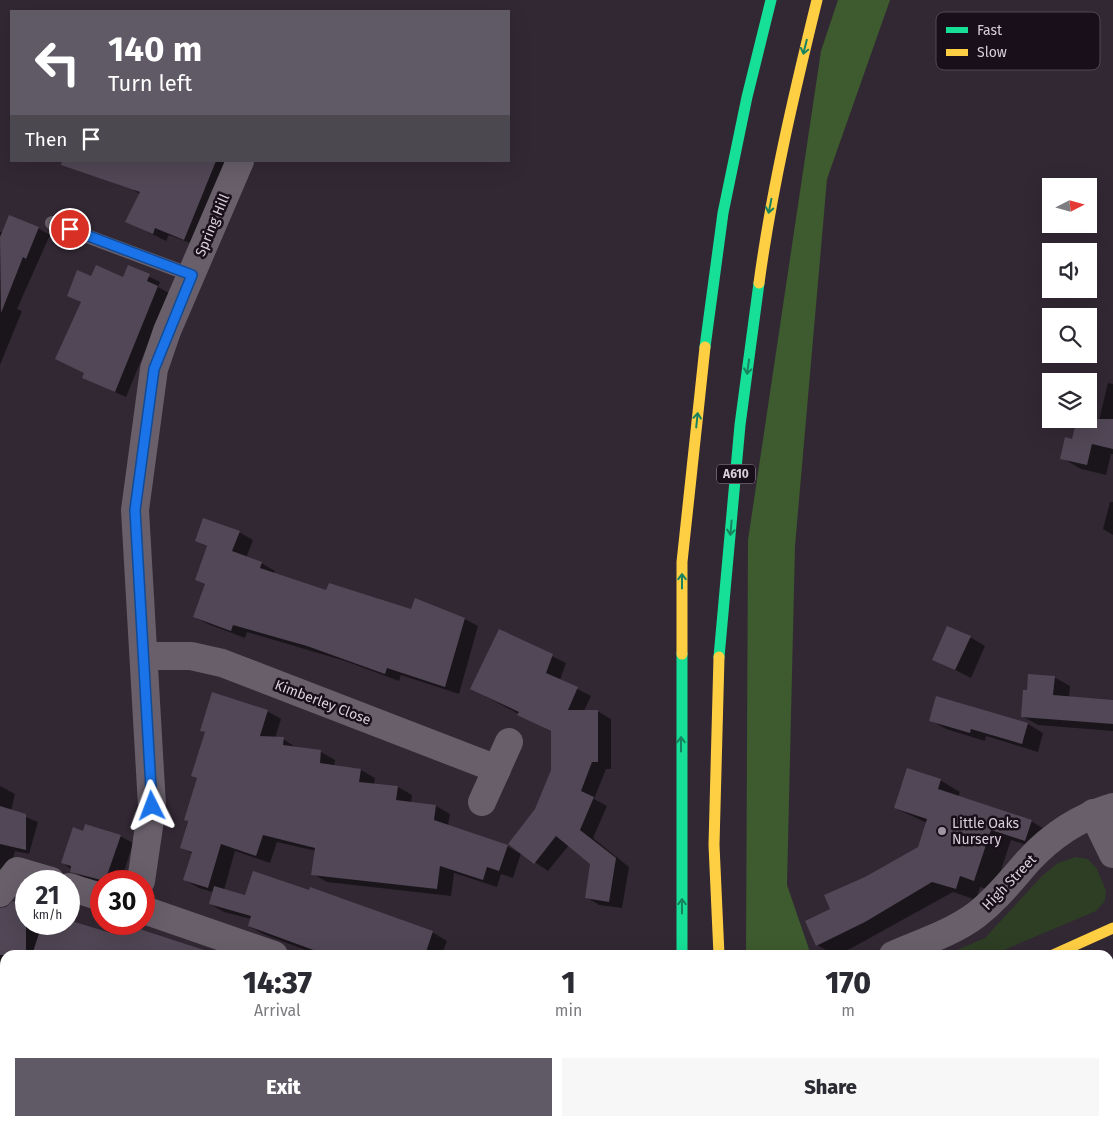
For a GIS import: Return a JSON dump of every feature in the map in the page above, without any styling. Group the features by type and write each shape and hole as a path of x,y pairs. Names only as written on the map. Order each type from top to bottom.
{"main road":[{"path":"682,950 682,562 702,373 724,212 747,97 771,0"},
{"name":"A610","path":"719,950 714,845 719,641 740,425 767,223 789,112 817,0"},
{"path":"1064,950 1113,928"}],"street":[{"name":"Spring Hill","path":"143,870 152,806 135,510 140,461 154,369 240,162"},
{"name":"Kimberley Close","path":"144,656 191,656 222,663 497,769"},
{"path":"482,802 509,742"},
{"name":"High Street","path":"904,950 975,916 994,900 1031,858 1077,820 1103,810 1113,854"},
{"path":"0,894 15,874"},
{"path":"155,914 260,950"}],"lane":[{"path":"52,223 192,275"}],"green space":[{"path":"838,0 890,0 827,179 795,546 787,885 809,950 746,950 748,540 821,51"},
{"path":"1076,857 1088,859 1097,869 1106,891 1105,901 1096,911 1004,950 957,950 985,938 1042,876 1058,863"}],"building":[{"path":"62,162 216,162 184,240 155,228 153,234 125,222 140,192 61,165"},
{"path":"9,215 39,227 26,259 23,257 1,313 0,237"},
{"path":"96,265 123,277 128,265 150,274 147,281 158,286 115,392 82,378 84,373 55,359 81,302 67,296 77,270 91,276"},
{"path":"1097,419 1113,419 1113,449 1092,444 1087,465 1060,459 1065,437 1072,439 1075,428 1097,428"},
{"path":"203,518 240,531 232,551 262,562 260,568 326,590 329,583 411,609 415,598 465,618 445,687 387,668 385,674 307,646 233,625 231,631 193,617 205,584 195,580 207,546 195,541"},
{"path":"947,626 971,636 955,670 932,660"},
{"path":"499,629 553,654 546,673 578,687 568,710 598,710 598,762 592,762 581,791 594,797 580,830 616,858 609,902 585,898 590,864 556,836 534,864 508,844 535,809 551,770 551,731 517,715 519,712 470,689"},
{"path":"1028,674 1055,676 1053,695 1113,700 1113,724 1021,717 1023,690 1027,690"},
{"path":"212,692 268,710 260,736 284,737 283,745 321,750 320,763 361,769 359,782 398,786 396,800 436,805 434,820 508,845 499,871 487,867 483,880 440,866 437,889 311,875 315,848 263,835 256,856 221,844 208,888 183,880 192,852 180,848 188,821 184,820 197,778 191,776 205,732 200,731"},
{"path":"936,696 1028,723 1022,744 971,729 970,733 929,721"},
{"path":"907,768 941,779 938,789 1032,820 1025,841 991,830 974,881 960,876 956,889 932,882 865,922 816,946 805,921 830,909 824,895 865,877 918,847 927,819 894,808"},
{"path":"0,806 26,814 26,850 0,844"},
{"path":"85,824 121,835 109,870 90,870 90,877 80,875 80,870 70,870 71,866 61,863 73,827 83,831"},
{"path":"253,871 309,890 310,887 433,931 427,950 313,950 248,926 251,916 209,904 214,886 245,895"},
{"path":"15,902 15,935 26,935 26,950 0,950 0,908"},
{"path":"80,923 90,927 90,935 155,934 204,950 34,950 38,935 80,935"}],"traffic: fast":[{"path":"705,347 723,213 747,97 771,0"},
{"path":"719,657 740,425 759,283"},
{"path":"682,654 682,950"}],"traffic: slow":[{"path":"759,283 777,176 817,0"},
{"path":"682,654 682,562 705,347"},
{"path":"719,657 714,845 719,950"},
{"path":"1064,950 1113,928"}],"place":[{"name":"Little Oaks Nursery","path":"942,831"}],"route":[{"path":"70,229 192,275 154,369 140,461 135,510 152,806"}]}
